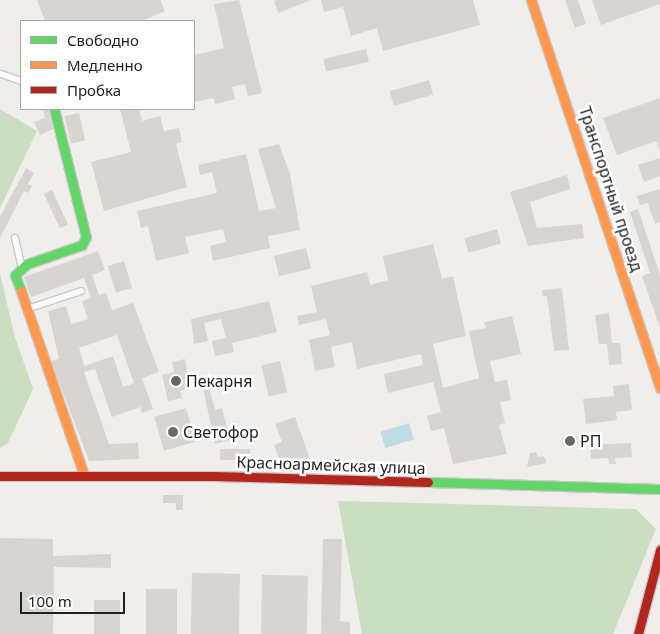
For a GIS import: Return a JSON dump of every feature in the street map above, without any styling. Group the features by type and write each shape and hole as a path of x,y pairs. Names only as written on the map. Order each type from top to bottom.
{"street":[{"name":"Транспортный проезд","path":"531,0 660,388"},
{"path":"1,74 20,80"},
{"path":"54,110 86,237 82,244 22,269 15,275 84,476"},
{"path":"15,238 22,269"},
{"path":"27,309 81,291"},
{"name":"Красноармейская улица","path":"0,476 84,476 660,489"},
{"path":"638,634 660,550"}],"green space":[{"path":"0,109 37,131 0,208"},
{"path":"0,273 14,334 33,389 8,443 0,448"},
{"path":"338,501 636,509 656,529 613,634 362,634"}],"water":[{"path":"409,423 414,439 385,448 380,432"}],"building":[{"path":"37,0 160,0 165,11 144,20 45,20"},
{"path":"239,0 262,93 248,96 245,84 232,87 235,99 215,104 214,98 195,102 195,55 224,48 214,4"},
{"path":"311,0 278,13 274,1"},
{"path":"321,0 473,0 480,25 383,51 377,28 351,36 343,7 324,12"},
{"path":"565,0 578,0 586,24 575,28"},
{"path":"592,0 660,0 660,4 601,25"},
{"path":"366,49 369,62 326,72 323,59"},
{"path":"429,80 433,94 394,106 390,91"},
{"path":"660,98 660,151 656,141 617,155 603,118"},
{"path":"43,110 48,110 53,129 40,135 34,122 45,118"},
{"path":"120,110 139,110 142,121 160,116 164,131 179,128 182,142 176,144 187,187 104,211 91,162 131,152"},
{"path":"79,113 85,140 71,144 64,116"},
{"path":"279,144 290,174 300,230 268,236 270,248 213,261 210,246 226,242 223,229 185,237 189,253 156,261 148,226 141,228 137,211 217,193 212,172 200,175 198,165 246,154 259,211 276,208 258,149"},
{"path":"660,158 660,176 644,182 638,165"},
{"path":"26,168 34,173 28,184 32,186 28,193 24,191 0,238 0,217"},
{"path":"567,175 570,189 530,202 537,228 582,224 584,238 528,246 510,192"},
{"path":"660,189 660,222 655,224 648,203 640,205 637,196"},
{"path":"52,190 68,224 60,228 44,194"},
{"path":"638,209 660,275 660,328 642,276 650,273 630,212"},
{"path":"497,229 501,243 468,253 464,238"},
{"path":"433,244 442,279 453,276 466,336 433,344 443,388 479,378 469,331 486,328 484,322 512,316 521,354 490,361 495,382 507,380 511,400 500,402 505,423 499,425 507,454 453,464 444,428 431,431 427,416 441,412 433,382 388,393 384,374 423,365 421,354 357,369 352,342 331,347 335,367 315,371 309,340 330,335 326,319 299,325 297,316 317,312 311,286 367,272 370,285 388,280 383,256"},
{"path":"306,248 311,268 279,276 274,256"},
{"path":"98,251 105,270 92,275 99,295 106,293 112,310 133,303 159,372 142,378 153,409 142,413 140,407 112,417 95,369 84,372 109,444 138,443 139,459 89,461 51,361 59,359 48,311 66,306 71,324 88,319 82,301 91,298 84,278 31,297 24,277","holes":["117,335 134,383 123,387 113,356 84,366 79,348"]},
{"path":"124,261 132,288 116,293 108,266"},
{"path":"562,288 569,350 554,351 547,296 543,296 542,290"},
{"path":"269,301 277,332 232,343 234,352 215,356 212,341 226,338 221,319 204,323 208,341 194,344 191,319"},
{"path":"609,313 612,343 620,343 622,364 609,365 607,344 599,344 595,315"},
{"name":"Пекарня","path":"185,359 190,388 180,391 182,398 168,401 162,375 174,372 172,362"},
{"path":"280,361 287,392 269,396 261,365"},
{"path":"629,384 632,410 616,412 617,420 586,424 583,399 614,396 613,386"},
{"path":"209,386 215,410 222,408 230,440 215,444 203,388"},
{"path":"186,408 196,442 164,451 154,417"},
{"path":"295,417 310,459 290,467 286,457 279,459 274,445 282,442 275,424"},
{"name":"РП","path":"577,436 578,444 563,446 562,438"},
{"path":"631,443 632,457 615,458 616,464 609,464 608,458 591,459 590,445"},
{"path":"220,449 250,449 250,460 220,460"},
{"path":"536,452 538,457 544,456 546,463 527,467 530,453"},
{"path":"163,495 183,495 183,510 176,510 176,503 163,503"},
{"path":"0,538 53,539 53,556 111,554 111,568 54,567 53,634 0,634"},
{"path":"323,539 342,539 340,621 350,622 350,634 321,634"},
{"path":"192,573 240,574 239,634 191,634"},
{"path":"262,575 308,576 307,634 261,634"},
{"path":"146,589 177,589 177,634 146,634"},
{"path":"94,600 120,600 120,634 94,634"}],"traffic: fast":[{"path":"21,291 15,275 27,264 82,245 86,237 54,110"},
{"path":"428,482 660,489"}],"traffic: slow":[{"path":"531,0 660,388"},
{"path":"21,291 84,475"}],"traffic: jam":[{"path":"0,476 214,476 428,482"},
{"path":"638,634 660,550"}],"place":[{"name":"Пекарня","path":"176,381"},
{"name":"Светофор","path":"173,432"},
{"name":"РП","path":"570,441"}]}
